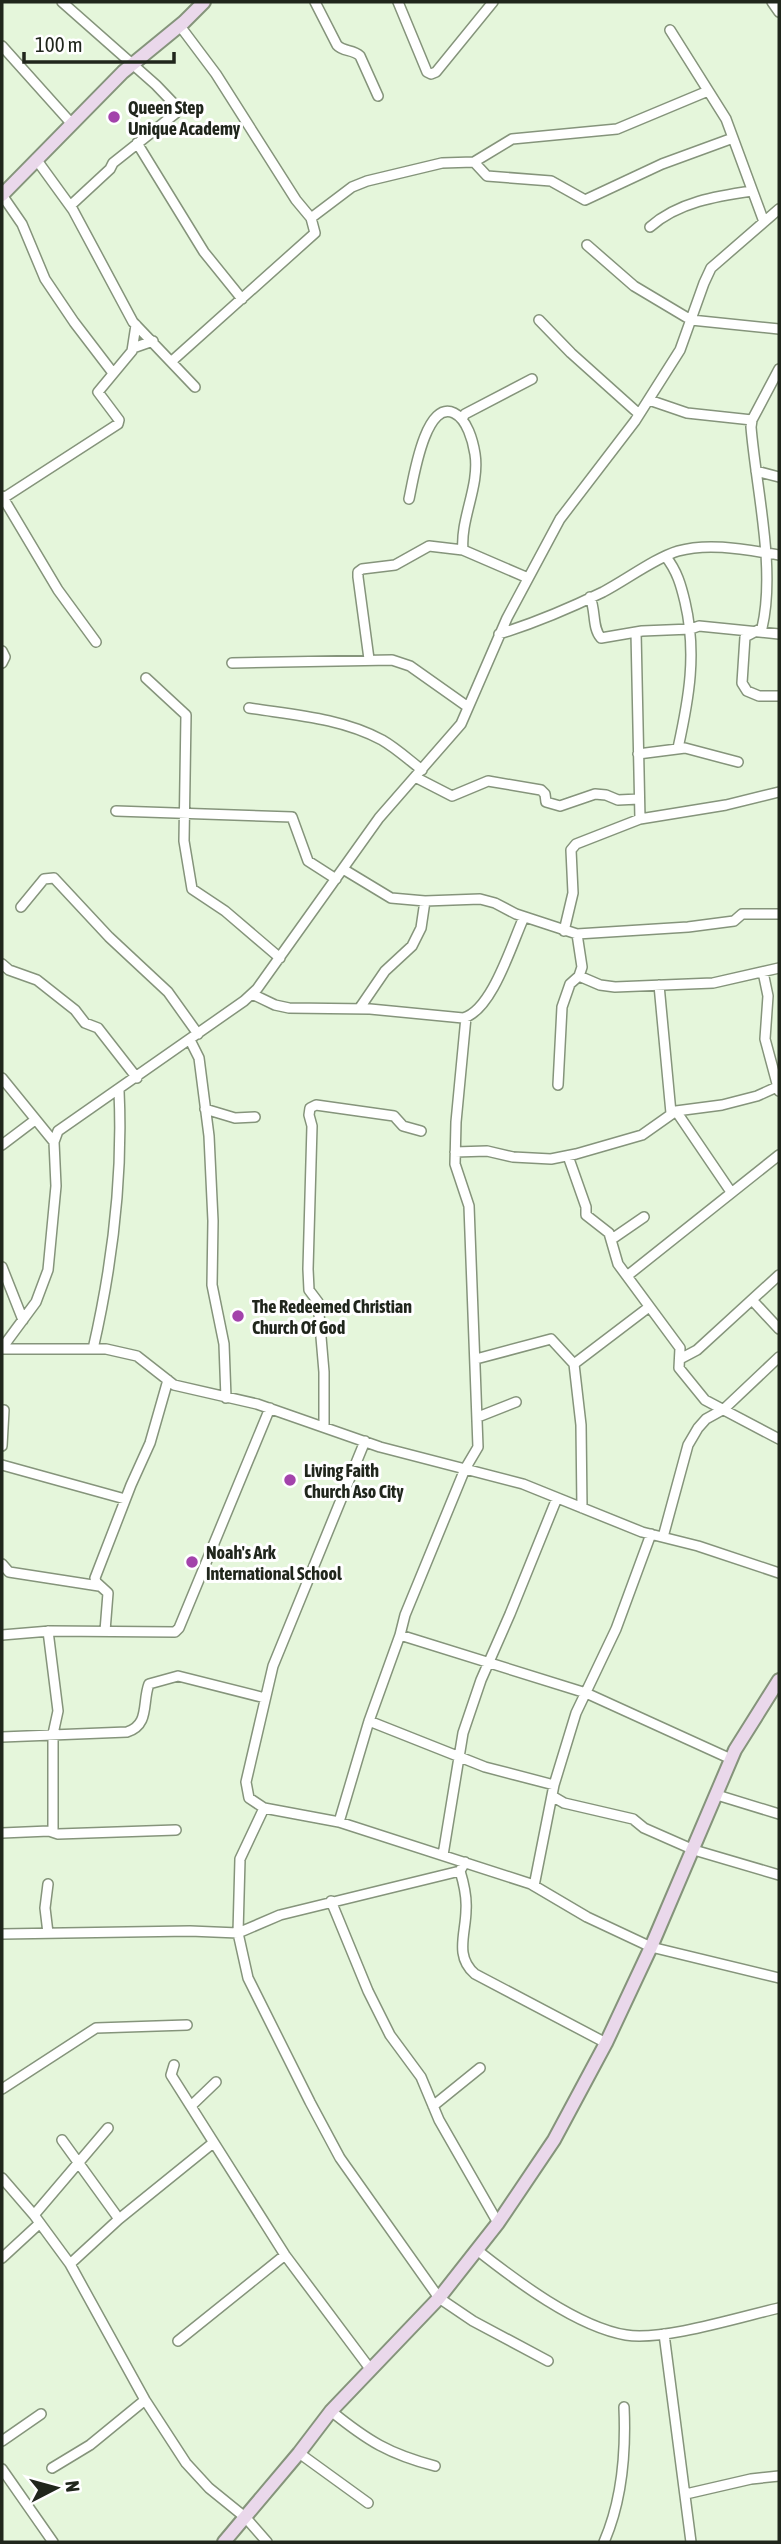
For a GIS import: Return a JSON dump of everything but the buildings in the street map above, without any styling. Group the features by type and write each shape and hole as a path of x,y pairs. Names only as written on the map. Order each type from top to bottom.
{"street":[{"path":"62,2 156,85 177,108 176,113 113,163 110,169 70,206"},
{"path":"113,373 74,322 46,279 22,224 2,195 132,65 180,26 204,2"},
{"path":"315,2 337,46 356,52 359,56 378,96"},
{"path":"398,2 427,72 431,74 436,72 493,2"},
{"path":"772,2 779,12"},
{"path":"172,361 315,233 311,218 296,200 216,74 180,26"},
{"path":"670,30 726,119 764,222"},
{"path":"2,46 71,124"},
{"path":"311,218 352,187 367,181 442,163 474,162 512,139 617,129 708,91"},
{"path":"474,162 488,176 551,181 584,200 662,164 733,138"},
{"path":"137,144 204,252 242,299"},
{"path":"36,159 70,206 114,290 136,324 195,387"},
{"path":"650,227 663,215 702,200 752,191"},
{"path":"2,1348 36,1303 48,1270 56,1186 54,1142 58,1131 119,1091 252,994 379,818 461,724 499,634 560,519 649,400 680,350 711,268 779,209"},
{"path":"587,245 634,286 691,320 779,329"},
{"path":"539,320 571,353 639,414"},
{"path":"96,642 58,590 2,498 118,424 119,419 98,393 133,348 136,324"},
{"path":"133,348 153,341"},
{"path":"779,369 751,420 765,552 766,607 762,628 745,637 744,687 758,696 779,696"},
{"path":"462,419 465,414 532,379"},
{"path":"649,400 687,413 751,420"},
{"path":"409,499 421,448 434,417 447,411 462,419 475,457 463,550"},
{"path":"756,471 779,477"},
{"path":"369,659 358,572 362,569 395,565 429,546 463,550 528,578"},
{"path":"499,634 526,626 590,597 676,552 698,547 779,555"},
{"path":"666,557 679,579 691,629 690,692 678,748"},
{"path":"590,597 595,608 595,626 599,637 705,626 779,634"},
{"path":"636,632 640,819"},
{"path":"2,651 5,657 2,663"},
{"path":"232,663 392,660 410,666 468,707"},
{"path":"146,678 186,715 184,844 194,892 220,906 280,958"},
{"path":"249,708 322,719 352,727 384,741 419,773 452,796 488,781 543,791 545,802 556,806 595,794 618,800 639,799"},
{"path":"638,754 678,748 698,750 738,762"},
{"path":"564,931 573,893 571,850 576,844 640,819 726,805 779,792"},
{"path":"116,811 292,817 308,861 335,880"},
{"path":"343,869 391,898 425,901 480,899 577,934 688,927 734,921 742,914 779,914"},
{"path":"21,907 44,878 54,877 109,937 168,992 194,1037 205,1109 214,1221 212,1285 223,1344 226,1398"},
{"path":"359,1009 385,971 412,946 421,928 425,901"},
{"path":"252,994 289,1009 359,1009 466,1017 479,1009 492,988 524,917"},
{"path":"558,1084 562,1007 570,984 579,976 582,958 577,934"},
{"path":"2,964 37,980 75,1010 85,1023 97,1028 137,1078"},
{"path":"579,976 600,985 615,987 713,983 779,968"},
{"path":"455,1152 486,1151 513,1157 551,1159 568,1156 642,1135 674,1112 734,1102 779,1088 765,1039 768,996 763,972"},
{"path":"659,985 674,1112 731,1192"},
{"path":"339,1822 405,1615 465,1469 478,1447 468,1206 459,1180 455,1152 466,1017"},
{"path":"2,1078 54,1142"},
{"path":"93,1349 102,1311 114,1216 121,1123 119,1091"},
{"path":"324,1426 324,1372 318,1302 309,1290 308,1269 312,1126 310,1108 316,1105 394,1116 403,1126 421,1131"},
{"path":"205,1109 235,1118 255,1117"},
{"path":"2,1145 35,1120"},
{"path":"627,1276 779,1155"},
{"path":"568,1156 586,1207 586,1215 592,1222 604,1228 612,1239 616,1259 680,1348 679,1368 705,1400 779,1439"},
{"path":"612,1239 644,1217"},
{"path":"2,1267 23,1320"},
{"path":"680,1359 697,1350 779,1275"},
{"path":"752,1301 779,1329"},
{"path":"574,1364 649,1307"},
{"path":"476,1359 551,1339 574,1364 581,1425 582,1508"},
{"path":"2,1348 106,1349 137,1356 174,1385 191,1391 270,1408 365,1441 523,1484 651,1534 698,1546 779,1573"},
{"path":"663,1537 688,1445 698,1428 706,1419 724,1409 779,1357"},
{"path":"106,1632 108,1593 96,1582 96,1574 150,1443 168,1380"},
{"path":"705,1400 706,1419"},
{"path":"478,1417 516,1402"},
{"path":"2,1635 48,1632 174,1632 179,1628 270,1408"},
{"path":"2,1446 5,1410"},
{"path":"365,1441 278,1653 265,1698 247,1782 249,1798 264,1808 339,1822 443,1855 463,1867 534,1886 587,1917 651,1947 779,1978"},
{"path":"2,1465 125,1499"},
{"path":"443,1855 463,1733 556,1498"},
{"path":"534,1886 554,1785 576,1713 616,1629 651,1534"},
{"path":"2,1564 9,1572 101,1586"},
{"path":"48,1632 58,1701 53,1734 52,1832"},
{"path":"400,1635 586,1693 731,1759"},
{"path":"2,1737 136,1730 144,1717 149,1684 174,1676 265,1698"},
{"path":"224,2542 299,2454 331,2411 439,2298 498,2223 554,2140 606,2043 651,1947 731,1759 779,1680"},
{"path":"369,1721 458,1758 554,1785"},
{"path":"552,1796 564,1803 633,1819 644,1828 694,1850 779,1875"},
{"path":"717,1796 779,1814"},
{"path":"264,1808 240,1859 238,1933 248,1978 340,2158 439,2298 472,2321 548,2361"},
{"path":"2,1833 176,1830"},
{"path":"2,1934 190,1931 238,1933 280,1915 463,1867"},
{"path":"463,1867 466,1911 462,1946 468,1969 606,2043"},
{"path":"48,1884 45,1908 48,1933"},
{"path":"331,1901 368,1991 390,2035 421,2077 467,2172 498,2223"},
{"path":"2,2089 96,2028 187,2025"},
{"path":"174,2065 171,2075 285,2255 371,2370"},
{"path":"433,2106 480,2068"},
{"path":"191,2106 216,2082"},
{"path":"2,2258 37,2219 79,2161 108,2128"},
{"path":"62,2140 120,2218"},
{"path":"70,2264 120,2218 213,2143"},
{"path":"2,2178 70,2264 145,2400 187,2463 209,2488 246,2518 267,2542"},
{"path":"477,2250 524,2288 591,2324 626,2335 664,2334 779,2308"},
{"path":"178,2341 285,2255"},
{"path":"664,2334 691,2542"},
{"path":"52,2468 90,2445 145,2400"},
{"path":"604,2542 613,2522 619,2496 625,2429 624,2407"},
{"path":"331,2411 365,2438 402,2457 435,2466"},
{"path":"2,2441 41,2414"},
{"path":"299,2454 368,2503"},
{"path":"2,2469 53,2542"},
{"path":"686,2494 751,2479 779,2476"}],"place":[{"name":"Queen Step Unique Academy","path":"114,117"},
{"name":"The Redeemed Christian Church Of God","path":"238,1316"},
{"name":"Living Faith Church Aso City","path":"290,1480"},
{"name":"Noah's Ark International School","path":"192,1562"}]}
